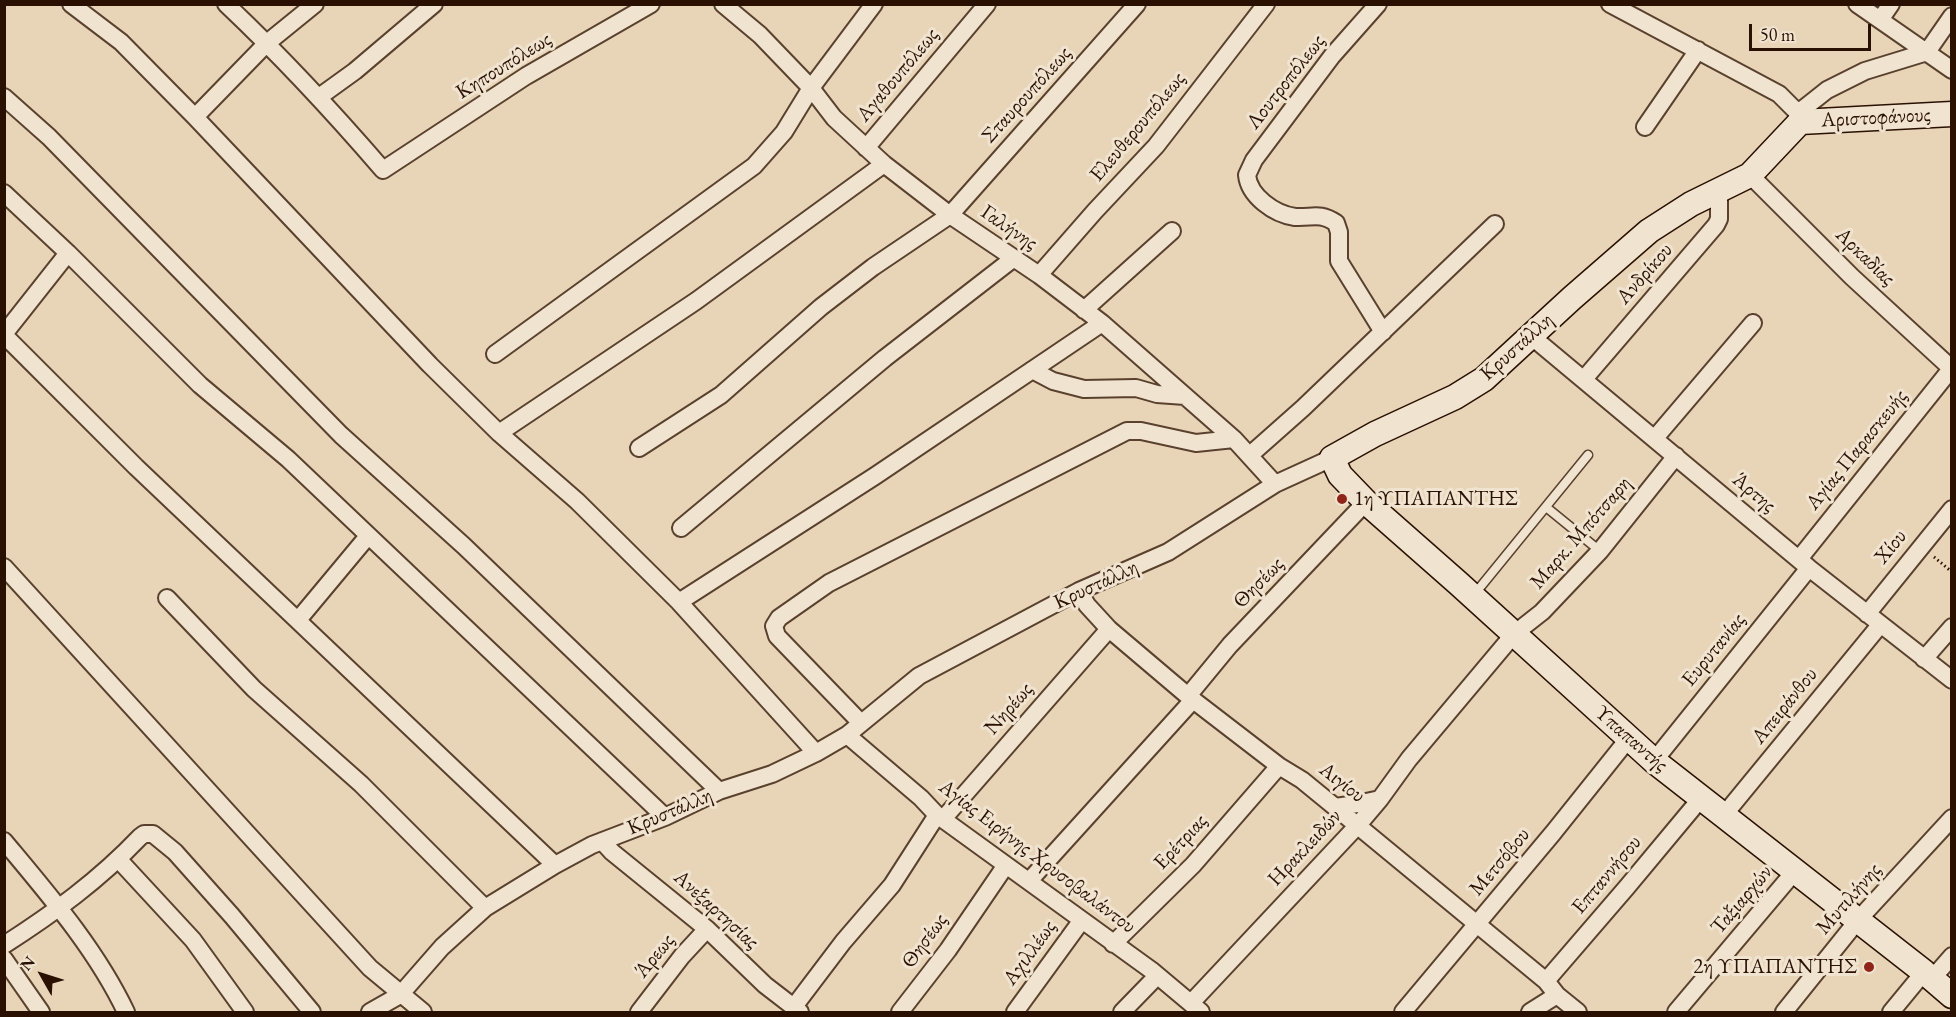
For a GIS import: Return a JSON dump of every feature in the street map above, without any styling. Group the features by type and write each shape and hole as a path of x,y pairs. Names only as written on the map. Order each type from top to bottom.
{"street":[{"path":"71,4 121,42 430,365 499,433 577,501 679,602 816,753"},
{"path":"226,4 319,97 434,4"},
{"path":"195,117 267,43 315,4"},
{"name":"Κηπουπόλεως","path":"319,97 383,170 526,76 651,4"},
{"name":"Γαλήνης","path":"723,4 760,35 811,88 834,118 884,164 950,215 1039,275 1102,323 1234,439 1275,484"},
{"path":"495,354 754,166 784,132 811,88 874,4"},
{"name":"Αγαθουπόλεως","path":"866,148 987,4"},
{"name":"Σταυρουπόλεως","path":"639,448 721,395 821,307 873,267 950,215 1137,4"},
{"name":"Ελευθερουπόλεως","path":"1039,275 1156,146 1266,4"},
{"name":"Λουτροπόλεως","path":"1378,4 1332,56 1254,160 1247,175 1251,191 1263,202 1291,216 1322,215 1336,223 1339,232 1339,261 1383,332"},
{"path":"1610,4 1779,94 1799,117 1827,90 1865,71 1927,52 1952,16"},
{"path":"1857,4 1952,70"},
{"path":"1880,20 1892,4"},
{"path":"1645,128 1698,50"},
{"path":"4,97 50,137 341,435 489,570 719,791"},
{"name":"Αριστοφάνους","path":"1799,117 1952,114"},
{"name":"Κρυστάλλη","path":"370,1012 400,995 442,947 485,908 555,865 602,841 719,791 772,774 816,753 847,735 919,676 1079,591 1168,552 1275,484 1455,397 1484,379 1649,231 1691,204 1750,175 1799,117"},
{"path":"499,433 696,301 884,164"},
{"name":"Αρκαδίας","path":"1750,175 1852,278 1951,369"},
{"name":"Ανδρίκου","path":"1584,379 1716,225 1719,219 1719,190"},
{"path":"4,193 68,253 200,385 288,459 665,816"},
{"path":"1250,455 1303,408 1495,224"},
{"path":"1084,310 1172,231"},
{"path":"68,253 4,335 136,467 555,865"},
{"path":"681,528 885,358 1014,258"},
{"path":"679,602 875,476 1102,323"},
{"path":"1655,438 1753,323"},
{"name":"Άρτης","path":"1531,336 1866,614 1952,680"},
{"name":"Αγίας Παρασκευής","path":"1804,563 1951,369"},
{"path":"1032,370 1053,381 1084,389 1137,388 1157,394 1185,396"},
{"path":"861,723 777,636 774,626 779,618 829,583 1127,430 1196,443 1234,439"},
{"name":"Μαρκ. Μπότσαρη","path":"1514,634 1542,612 1600,551 1676,456"},
{"name":"Υπαπαντής","path":"1332,458 1340,475 1366,502 1654,761 1952,996"},
{"name":"Θησέως","path":"1029,880 1190,698 1230,645 1366,502"},
{"name":"Χίου","path":"1866,614 1952,509"},
{"path":"298,620 368,536"},
{"name":"Ευρυτανίας","path":"1654,761 1804,563"},
{"path":"4,567 370,968 423,1012"},
{"name":"Αιγίου","path":"1079,591 1109,629 1190,698 1279,766 1302,780 1358,825 1546,981 1557,995 1578,1012"},
{"path":"167,598 254,689 361,784 485,908"},
{"name":"Απειράνθου","path":"1724,815 1880,625"},
{"path":"1924,659 1952,627"},
{"name":"Νηρέως","path":"796,1010 843,942 892,885 940,817 1109,629"},
{"name":"Ηρακλειδών","path":"1196,1008 1358,825 1409,759 1514,634"},
{"name":"Αγίας Ειρήνης Χρυσοβαλάντου","path":"847,735 940,817 1006,866 1029,880 1196,1008"},
{"name":"Μετσόβου","path":"1403,1012 1629,738"},
{"name":"Ερέτριας","path":"1113,944 1192,865 1279,766"},
{"name":"Επταννήσου","path":"1546,981 1702,797"},
{"path":"1335,807 1380,799"},
{"name":"Μυτιλήνης","path":"1784,1012 1858,920 1952,818"},
{"path":"4,945 60,909 118,860 144,834 153,834 175,852 312,1012"},
{"path":"4,841 60,909 86,945 126,1012"},
{"name":"Ανεξαρτησίας","path":"602,841 624,863 707,929 765,985 796,1010"},
{"path":"118,860 193,940 245,1012"},
{"name":"Θησέως","path":"900,1012 948,950 1006,866"},
{"name":"Ταξιαρχών","path":"1676,1012 1795,872"},
{"name":"Αχιλλέως","path":"1014,1012 1082,920"},
{"name":"Άρεως","path":"639,1012 682,956 707,929"},
{"path":"1891,1012 1952,956"},
{"path":"4,959 41,1012"},
{"path":"1122,1012 1157,976"},
{"path":"1530,1012 1557,995"}],"lane":[{"path":"1473,596 1588,455"},
{"path":"1546,507 1600,551"}],"path":[{"path":"1921,546 1952,572"}],"place":[{"name":"1η ΥΠΑΠΑΝΤΗΣ","path":"1342,499"},
{"name":"2η ΥΠΑΠΑΝΤΗΣ","path":"1869,967"}]}
